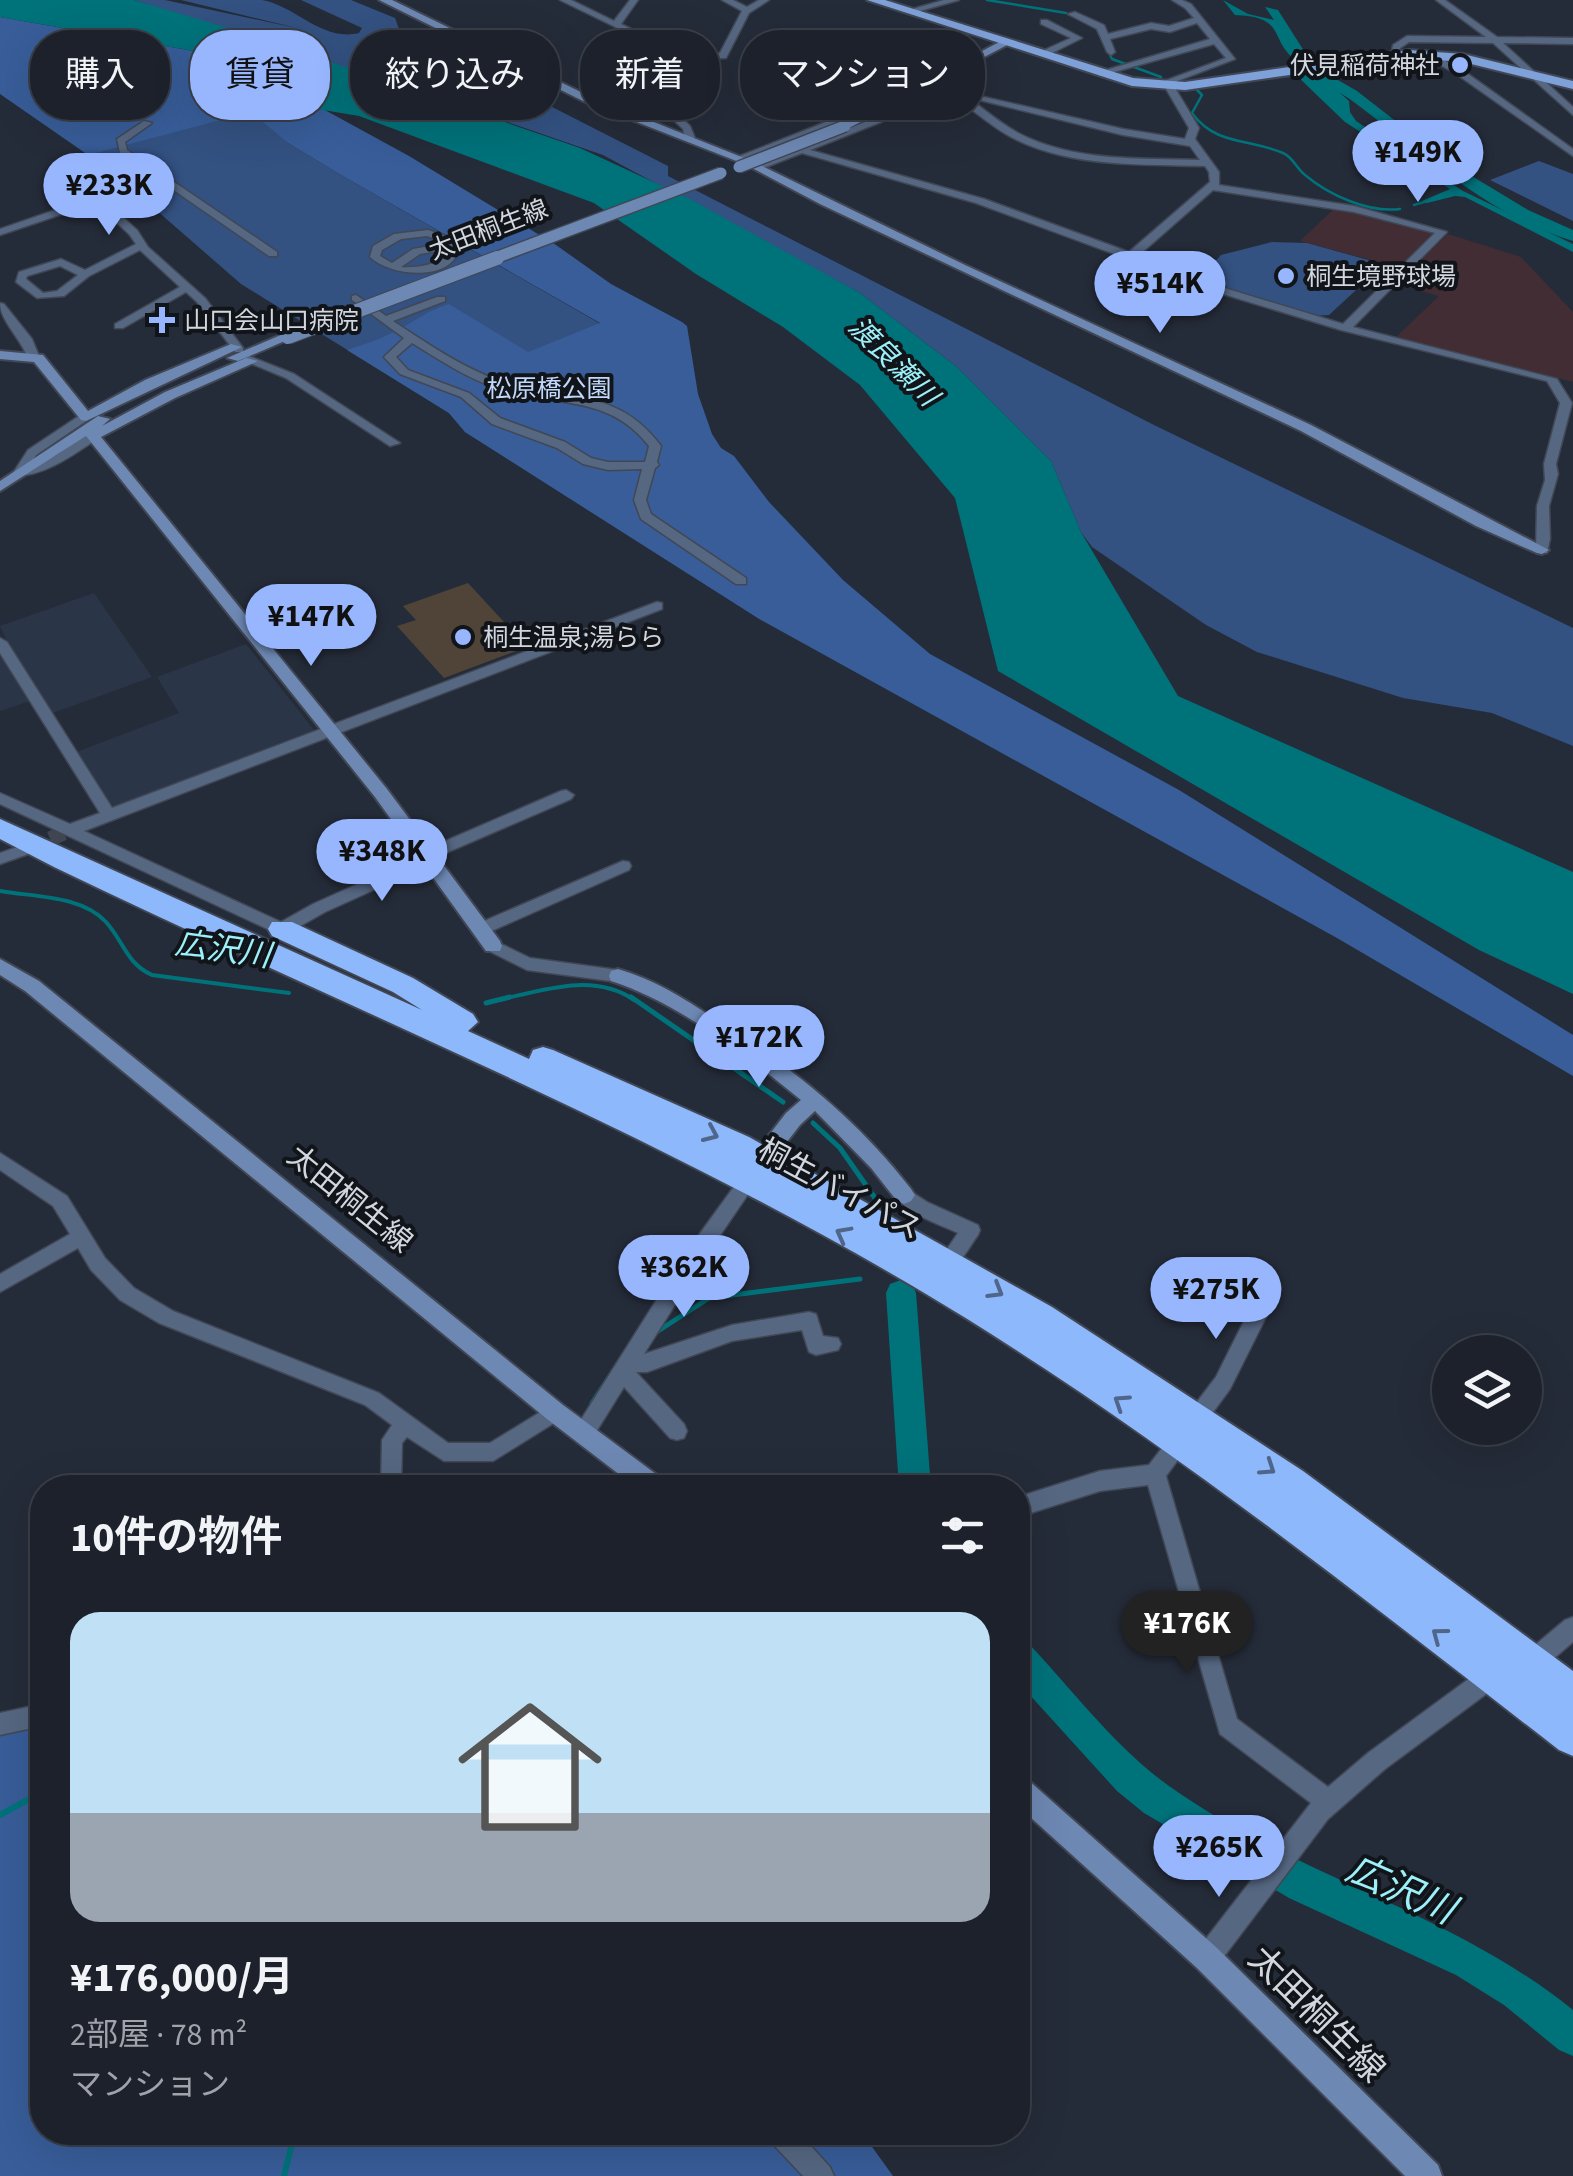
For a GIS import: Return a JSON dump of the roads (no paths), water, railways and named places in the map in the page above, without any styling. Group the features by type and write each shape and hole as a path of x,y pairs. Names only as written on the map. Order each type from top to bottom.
{"highway":[{"name":"桐生バイパス","path":"0,808 201,906 463,1022 754,1170 948,1262 1189,1430 1573,1736"},
{"name":"桐生バイパス","path":"0,828 164,908 754,1170 924,1276 1189,1430 1290,1483 1573,1695"},
{"path":"12,850 420,1034 516,1066"},
{"path":"282,929 402,985 463,1022"}],"main road":[{"path":"874,0 1100,73 1168,86 1394,55 1463,58 1573,85"}],"street":[{"path":"384,0 588,99 747,164 864,223 1310,430 1455,512 1542,550 1546,540 1541,512 1554,472 1550,464 1566,403 1551,379 1345,328 1129,258 980,201 804,151"},
{"path":"564,0 633,30"},
{"path":"618,23 634,0"},
{"path":"726,0 747,10"},
{"path":"720,56 724,56 747,10 765,0"},
{"path":"913,10 955,0"},
{"path":"1129,258 1212,188 1216,178 1192,143 1194,128 1168,86 1171,79 1230,60 1186,4 1176,0"},
{"path":"1440,0 1496,40 1573,112"},
{"path":"1072,14 1096,24 1111,52"},
{"path":"1106,37 1152,26 1170,29 1198,20"},
{"path":"1043,54 1078,38 1044,22"},
{"path":"1394,55 1396,47 1408,39 1573,40"},
{"path":"1100,73 1214,41"},
{"name":"太田桐生線","path":"985,52 1005,42"},
{"path":"1428,55 1458,71 1573,153"},
{"path":"985,98 1124,132 1192,143"},
{"path":"985,113 1016,136 1051,148 1092,156 1207,164"},
{"path":"679,120 690,138"},
{"path":"747,164 839,120"},
{"name":"太田桐生線","path":"0,487 140,400 288,337 858,120"},
{"path":"747,164 804,151 878,120"},
{"path":"147,123 120,140 123,152 273,254"},
{"path":"1212,188 1365,211 1442,232 1345,328"},
{"path":"0,232 97,199 210,310 244,354 290,376 394,444"},
{"path":"426,243 438,235"},
{"path":"375,257 438,235 454,245"},
{"path":"375,257 382,243 404,244"},
{"path":"85,274 56,262 23,274 20,280 40,296 54,296 85,274 142,245"},
{"path":"392,268 417,251 454,245"},
{"path":"375,257 392,268 415,270 438,266 453,256 454,245"},
{"path":"118,326 187,287"},
{"path":"356,298 480,375 506,387 574,397 616,414 650,436 656,446 640,500 645,516 741,581"},
{"path":"386,320 441,300"},
{"path":"0,306 26,339 33,356 86,417"},
{"path":"413,336 394,350 390,357 392,365 458,392 496,421 561,445 587,461 608,466 653,465"},
{"path":"19,474 32,453 86,417 162,378 244,354"},
{"path":"19,474 59,459 93,436 244,354"},
{"path":"0,355 33,356"},
{"path":"458,392 480,375"},
{"path":"93,436 330,730 493,946 527,964 618,976 649,986 816,1099 868,1146 904,1194 920,1207 971,1230 948,1262"},
{"path":"68,831 657,606"},
{"path":"0,642 109,815"},
{"path":"0,798 282,929 318,908 566,795"},
{"path":"480,929 623,866"},
{"name":"太田桐生線","path":"0,966 32,986 555,1412 639,1475"},
{"path":"584,1432 754,1170 794,1118 816,1099"},
{"path":"0,1160 60,1200 80,1237 115,1286 153,1310 372,1398 444,1452 493,1452 555,1412"},
{"path":"0,1284 80,1237"},
{"path":"1030,1503 1100,1481 1155,1474 1224,1383 1271,1287"},
{"path":"628,1368 732,1333 809,1320 816,1346 831,1344"},
{"path":"628,1368 677,1430"},
{"path":"391,1475 392,1440 406,1423"},
{"path":"1155,1474 1228,1726 1330,1803"},
{"path":"1531,1663 1573,1628"},
{"path":"1207,1958 1277,1869 1288,1848 1330,1803 1378,1759 1493,1675"},
{"path":"0,1724 30,1718"},
{"name":"太田桐生線","path":"1030,1799 1207,1958 1427,2176"},
{"path":"791,2145 821,2176"}],"water":[{"path":"0,0 134,0 234,30 190,30 190,50 170,47 170,30 74,30 0,17"},
{"path":"1223,0 1248,14 1274,20 1265,7 1278,10 1311,62 1325,71 1320,75 1349,101 1356,121 1463,191 1573,244 1573,252 1465,197 1422,201 1450,189 1345,122 1296,75 1298,62 1270,25 1235,15"},
{"path":"330,62 350,69 350,114 330,111"},
{"name":"渡良瀬川","path":"370,120 499,120 580,148 690,199 860,293 957,367 1051,461 1081,532 1178,696 1573,872 1573,994 1479,950 998,671 955,498 860,385 783,327 696,274 594,203"}],"waterway":[{"path":"987,0 1066,13"},
{"path":"1095,26 1112,59 1161,77"},
{"path":"1298,53 1307,68 1352,94 1442,164 1522,213 1573,236"},
{"path":"1195,88 1202,95 1192,113 1211,131 1283,153 1302,172 1337,196 1375,208 1400,209"},
{"path":"1414,205 1431,200"},
{"path":"0,891 70,902 96,913 136,964 152,975 289,993"},
{"name":"広沢川","path":"499,1000 585,985 619,992 634,1000"},
{"name":"広沢川","path":"486,1003 510,997"},
{"name":"広沢川","path":"631,997 783,1102"},
{"name":"広沢川","path":"813,1123 840,1148 875,1198"},
{"path":"655,1333 709,1298 860,1279"},
{"name":"広沢川","path":"901,1293 914,1475"},
{"path":"592,1403 619,1362"},
{"name":"広沢川","path":"1030,1670 1130,1778 1157,1800 1302,1885 1470,1961 1518,1991 1573,2036"},
{"path":"0,1815 30,1799"},
{"path":"284,2176 292,2145"}],"tunnel":[{"path":"29,848 68,831"}],"place":[{"name":"伏見稲荷神社","path":"1460,65"},
{"name":"桐生境野球場","path":"1286,276"},
{"name":"山口会山口病院","path":"162,320"},
{"name":"桐生温泉;湯らら","path":"463,637"}],"park label":[{"name":"松原橋公園","path":"549,388"}]}
